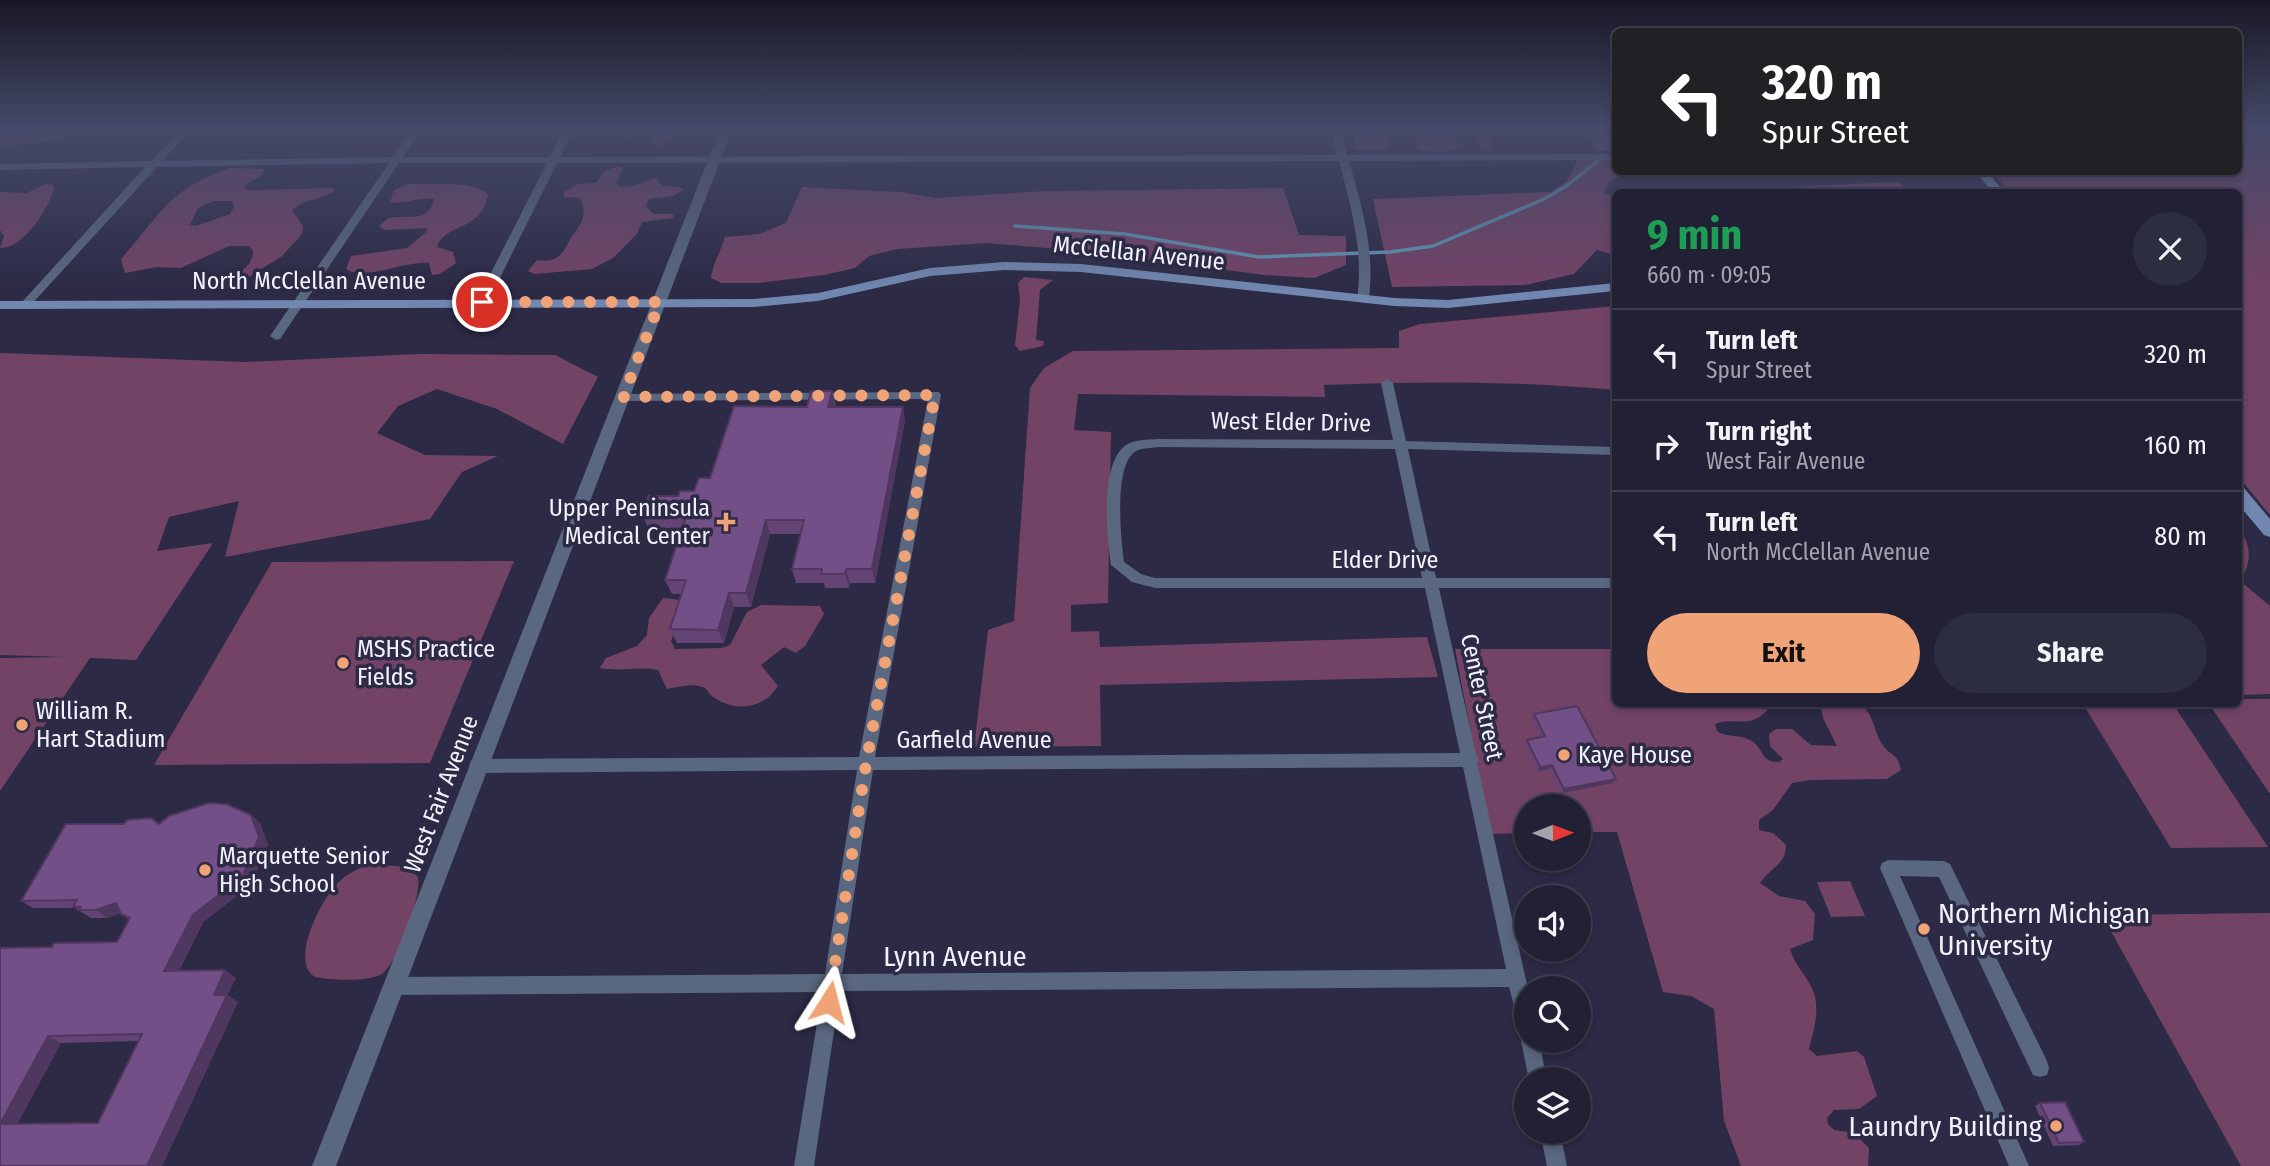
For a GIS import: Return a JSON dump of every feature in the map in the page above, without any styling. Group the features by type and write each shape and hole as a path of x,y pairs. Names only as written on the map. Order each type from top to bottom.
{"main road":[{"name":"McClellan Avenue","path":"660,302 788,301 940,271 1048,265 1363,299 1448,304 1612,286"},
{"name":"North McClellan Avenue","path":"0,304 660,302"},
{"path":"2242,497 2270,531"}],"street":[{"path":"26,304 139,181"},
{"path":"276,336 381,181"},
{"path":"482,302 542,181"},
{"name":"West Fair Avenue","path":"324,1166 706,181"},
{"path":"1349,181 1365,255 1367,282 1363,299"},
{"name":"Center Street","path":"1387,383 1433,583 1516,976"},
{"path":"623,397 935,395 866,764 804,1166"},
{"name":"West Elder Drive","path":"1155,583 1137,579 1118,565 1114,547 1115,491 1120,460 1131,448 1158,443 1612,451"},
{"name":"Elder Drive","path":"1155,583 1612,583"},
{"name":"Garfield Avenue","path":"477,766 1471,761"},
{"path":"2019,1166 1888,868 1944,869 2040,1068"},
{"name":"Lynn Avenue","path":"394,986 1514,978"},
{"path":"1552,1144 1557,1166"}],"shaded area":[{"path":"198,181 251,181 244,188 334,188 334,191 302,203 292,210 303,226 302,234 282,256 230,289 226,289 229,283 252,258 253,251 249,246 229,246 181,268 157,267 125,273 121,259 167,204","holes":["213,201 232,201 234,207 230,214 196,226 190,225 198,208"]},
{"path":"617,181 620,187 658,181 663,186 680,187 683,190 672,196 649,199 646,206 653,214 673,214 673,218 642,222 637,234 613,258 592,269 535,274 528,271 537,260 548,261 560,255 581,222 584,212 580,198 565,197 563,193 578,184"},
{"path":"1566,181 1609,181 1604,194 1612,195 1612,254 1597,250 1574,274 1525,285 1392,287 1373,199 1551,192"},
{"path":"2000,181 2270,181 2270,515 2242,481 2242,189 2006,189"},
{"path":"1898,182 1907,189 1737,189"},
{"path":"45,184 53,185 54,188 47,206 34,226 17,242 0,248 4,236 0,230 0,192 27,193"},
{"path":"409,184 464,185 483,190 488,195 478,216 441,239 437,247 453,252 456,263 440,274 432,275 429,263 408,264 363,273 346,269 351,256 407,248 426,232 427,228 385,230 379,226 389,218 422,215 431,207 434,199 390,202 394,190"},
{"path":"802,187 900,192 936,198 1045,191 1283,188 1299,235 1346,236 1346,265 1314,278 1264,275 1086,251 986,243 897,249 869,256 855,268 824,275 758,283 722,283 711,278 725,237 759,234 786,223"},
{"path":"1024,277 1053,280 1040,290 1036,340 1044,341 1043,346 1020,351 1015,345 1020,300 1018,283"},
{"path":"1612,306 1612,390 1506,383 1434,382 1324,385 1325,397 1078,394 1074,430 1111,432 1108,603 1071,605 1071,632 1099,631 1100,647 1427,637 1438,677 1100,685 1101,746 974,747 988,630 1014,621 1030,388 1044,368 1073,351 1399,348 1399,331 1420,324"},
{"path":"0,353 246,362 417,354 555,355 598,377 563,444 497,409 437,389 398,406 377,433 425,455 498,456 462,472 430,519 225,557 239,501 169,517 157,551 213,543 136,660 90,658 0,791 0,658 64,657 0,655"},
{"path":"2242,533 2248,547 2247,567 2242,577"},
{"name":"MSHS Practice Fields","path":"514,561 430,763 154,765 272,562"},
{"path":"2242,583 2270,606 2270,694 2242,695"},
{"path":"663,598 680,600 680,614 671,641 675,649 721,648 730,645 747,612 761,605 820,606 824,614 805,646 796,653 784,647 761,665 778,686 772,694 757,704 739,706 721,701 701,686 667,689 658,670 600,668 606,658 637,646 647,635 649,618"},
{"path":"1455,649 1612,649 1612,707 1770,707 1751,721 1715,724 1717,731 1721,733 1750,740 1773,762 1783,759 1770,746 1769,734 1776,729 1792,729 1811,745 1837,746 1821,707 1864,707 1882,744 1895,757 1901,770 1887,779 1810,780 1792,783 1773,810 1759,820 1759,830 1773,833 1786,845 1780,862 1760,883 1779,896 1805,901 1815,914 1813,940 1790,949 1815,996 1816,1018 1809,1049 1817,1056 1857,1051 1864,1057 1877,1096 1859,1109 1834,1110 1827,1118 1828,1124 1834,1130 1854,1133 1869,1148 1868,1166 1741,1166 1724,1121 1714,1009 1691,996 1663,992 1617,832 1591,832 1591,794 1514,794 1514,833 1490,834"},
{"path":"2242,699 2270,699 2270,794 2211,707 2242,707"},
{"path":"2085,707 2175,707 2268,847 2171,848"},
{"path":"370,864 406,867 418,877 416,899 401,946 387,970 380,975 338,980 315,977 308,969 305,958 306,945 316,917 340,880"},
{"path":"1850,881 1865,916 1831,917 1817,882"},
{"path":"2270,913 2270,1166 2241,1166 2102,915"}],"building":[{"name":"Upper Peninsula Medical Center","path":"811,391 832,391 828,407 903,407 872,569 846,569 845,574 821,574 822,569 792,569 804,520 766,520 746,593 729,593 718,630 670,629 686,580 665,580 687,514 642,514 648,496 678,496 680,491 694,491 699,478 710,478 734,406 807,407"},
{"name":"Kaye House","path":"1577,706 1616,779 1564,789 1552,765 1540,767 1527,740 1545,736 1534,714"},
{"name":"Marquette Senior High School","path":"209,803 226,804 251,815 259,837 242,877 193,915 164,971 225,970 214,995 227,995 147,1166 0,1166 0,948 52,947 54,943 117,942 130,918 121,914 116,903 96,910 79,910 81,907 73,907 77,900 21,901 66,824 124,824 127,820 151,818 159,824 169,816","holes":["142,1034 98,1123 0,1124 48,1036"]},
{"name":"Laundry Building","path":"2065,1102 2084,1142 2059,1143 2040,1103"}],"waterway":[{"path":"1015,226 1125,234 1259,257 1390,252 1433,246 1542,200 1572,181"}],"place":[{"name":"Upper Peninsula Medical Center","path":"726,522"},
{"name":"MSHS Practice Fields","path":"343,663"},
{"name":"William R. Hart Stadium","path":"22,725"},
{"name":"Kaye House","path":"1564,755"},
{"name":"Marquette Senior High School","path":"205,870"},
{"name":"Northern Michigan University","path":"1924,929"},
{"name":"Laundry Building","path":"2056,1126"}],"route":[{"path":"482,302 660,302 623,397 935,395 866,764 829,1002"}]}
